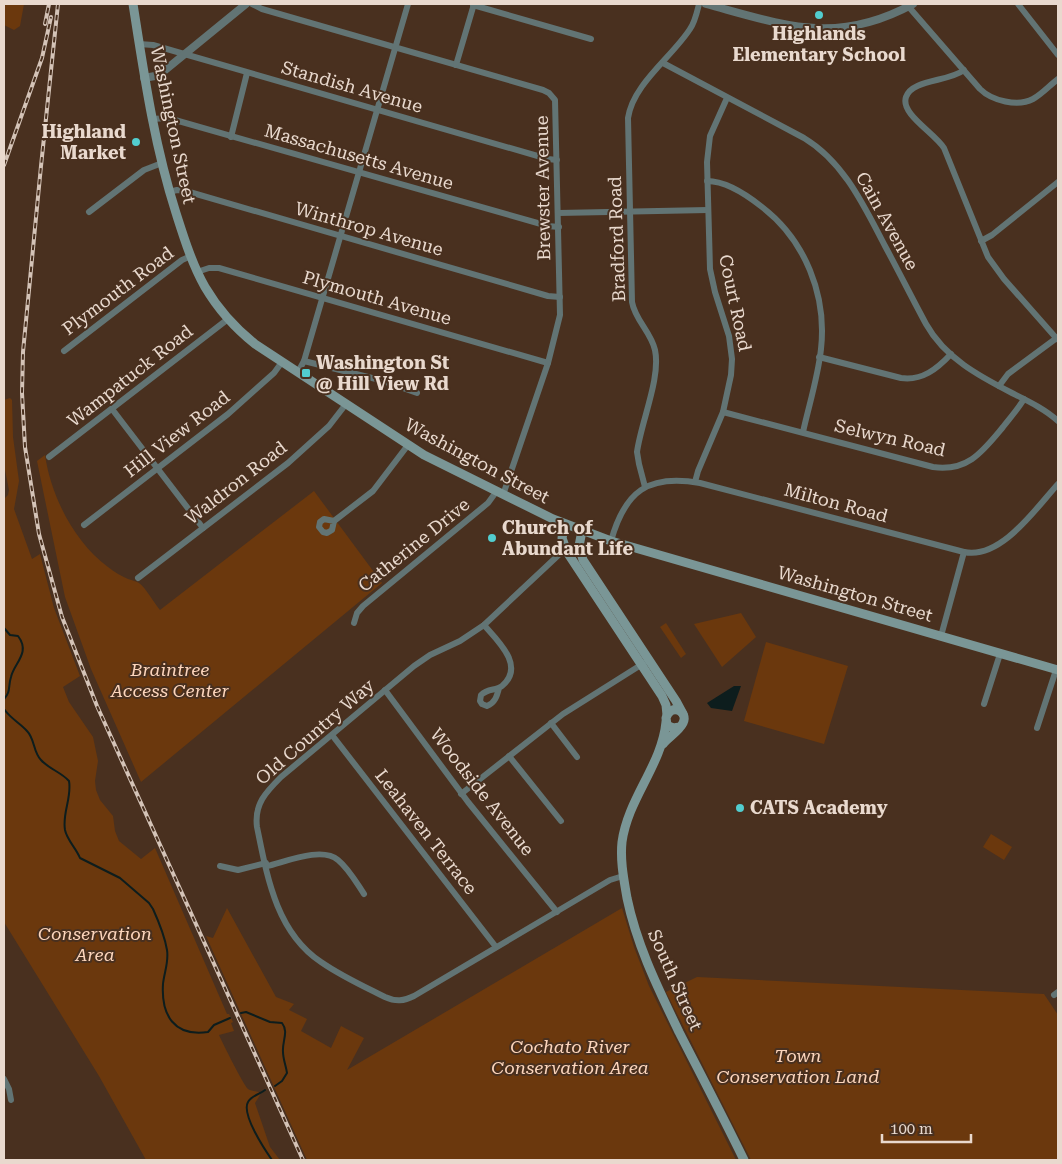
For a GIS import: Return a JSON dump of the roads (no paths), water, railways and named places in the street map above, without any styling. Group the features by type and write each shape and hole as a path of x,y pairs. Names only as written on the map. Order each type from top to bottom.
{"main road":[{"name":"Washington Street","path":"133,4 152,120 169,192 191,256 197,272 213,300 249,339 408,445 500,494 565,525 611,541 1057,670"},
{"path":"565,525 562,538 565,548 646,662 679,704 684,721 680,726 672,728 666,718 665,702 646,662 582,556 579,546 582,531"},
{"path":"666,718 670,711 675,710 683,714"},
{"name":"South Street","path":"666,718 660,748 638,793 626,825 622,845 623,876 634,926 650,972 744,1160"},
{"name":"South Street","path":"660,748 680,726"}],"street":[{"path":"144,78 161,73 246,4"},
{"name":"Brewster Avenue","path":"252,4 262,9 542,90 551,95 555,100 559,227 559,322 548,364 510,480 500,494"},
{"path":"298,372 304,361 408,4"},
{"path":"456,65 473,4 591,39"},
{"name":"Bradford Road","path":"645,487 638,464 637,452 654,379 656,362 652,340 633,306 629,113 638,94 691,28 699,4"},
{"path":"706,4 778,24 814,29 856,25 880,19 911,5 964,70 988,96 1010,101 1030,100 1058,79"},
{"path":"1018,4 1058,55"},
{"name":"Standish Avenue","path":"139,44 185,54 548,159 557,160"},
{"name":"Cain Avenue","path":"663,63 812,143 834,162 861,200 936,340 972,371 1045,410 1058,421"},
{"path":"964,70 952,77 915,86 908,92 905,103 909,113 933,134 944,148 988,257 1000,274 1058,338 1008,374 999,386"},
{"path":"231,137 247,73"},
{"name":"Court Road","path":"695,482 723,412 731,381 732,359 728,331 711,275 707,181 709,141 714,125 727,98"},
{"name":"Massachusetts Avenue","path":"152,120 168,118 548,226 559,227"},
{"path":"89,212 144,170 162,163"},
{"path":"707,181 724,184 756,202 779,222 796,245 811,273 818,296 821,329 819,357 803,432"},
{"path":"981,241 992,235 1058,182"},
{"name":"Winthrop Avenue","path":"169,192 177,190 186,191 548,296 560,297"},
{"path":"558,213 708,210"},
{"name":"Plymouth Road","path":"64,351 178,262 191,256"},
{"name":"Plymouth Avenue","path":"197,272 216,267 548,364"},
{"name":"Wampatuck Road","path":"49,457 228,318"},
{"path":"819,357 901,378 912,379 929,373 950,354"},
{"path":"304,361 380,380 418,393"},
{"name":"Hill View Road","path":"84,525 233,410 274,373 282,362"},
{"name":"Selwyn Road","path":"723,412 933,467 951,467 966,463 980,454 1024,399"},
{"name":"Waldron Road","path":"138,578 301,452 329,426 346,404"},
{"path":"112,409 204,528"},
{"path":"334,521 373,491 408,445"},
{"name":"Milton Road","path":"645,487 672,481 695,482 971,553 984,551 1002,543 1058,484"},
{"path":"611,541 616,524 625,506 634,495 645,487"},
{"name":"Catherine Drive","path":"354,623 357,613 363,606 500,494"},
{"name":"Old Country Way","path":"565,548 484,625 460,641 425,658 277,781 266,792 260,802 257,812 257,823 266,865 281,915 288,928 302,946 323,964 388,999 410,998 613,879 623,876"},
{"path":"941,636 964,552"},
{"path":"484,625 502,645 510,660 511,669 509,676 506,682 499,688"},
{"path":"984,704 1000,654"},
{"path":"461,794 551,722 646,662"},
{"path":"1037,728 1057,670"},
{"name":"Woodside Avenue","path":"386,690 461,794 551,902 557,912"},
{"path":"551,722 577,756"},
{"name":"Leahaven Terrace","path":"332,735 496,948"},
{"path":"509,756 561,821"},
{"path":"220,866 238,870 316,854 328,854 341,862 364,894"},
{"path":"4,1079 9,1089 11,1100 4,1094"}],"waterway":[{"path":"4,628 10,635 18,636 23,648 21,658 11,677 8,694 4,699"},
{"path":"4,709 30,734 38,757 69,781 70,787 64,824 68,837 80,858 120,878 149,903 153,909 167,950 163,995 164,1005 172,1022 186,1031 196,1033 208,1032 214,1025 230,1018"},
{"path":"241,1013 246,1012 270,1022 282,1023 284,1026 283,1055 287,1073 282,1081 275,1086"},
{"path":"265,1090 251,1098 247,1108 255,1132 272,1160"}],"railway":[{"path":"45,24 49,4"},
{"path":"58,4 23,352 22,393 25,447 39,534 62,617 97,706 303,1160"},
{"path":"4,165 42,58 51,17"}],"place":[{"name":"Highlands Elementary School","path":"819,15"},
{"name":"Highland Market","path":"136,142"},
{"name":"Washington St @ Hill View Rd","path":"306,373"},
{"name":"Church of Abundant Life","path":"492,538"},
{"name":"CATS Academy","path":"740,808"}],"park label":[{"name":"Braintree Access Center","path":"170,680"},
{"name":"Conservation Area","path":"95,944"},
{"name":"Cochato River Conservation Area","path":"570,1057"},
{"name":"Town Conservation Land","path":"798,1066"}]}
